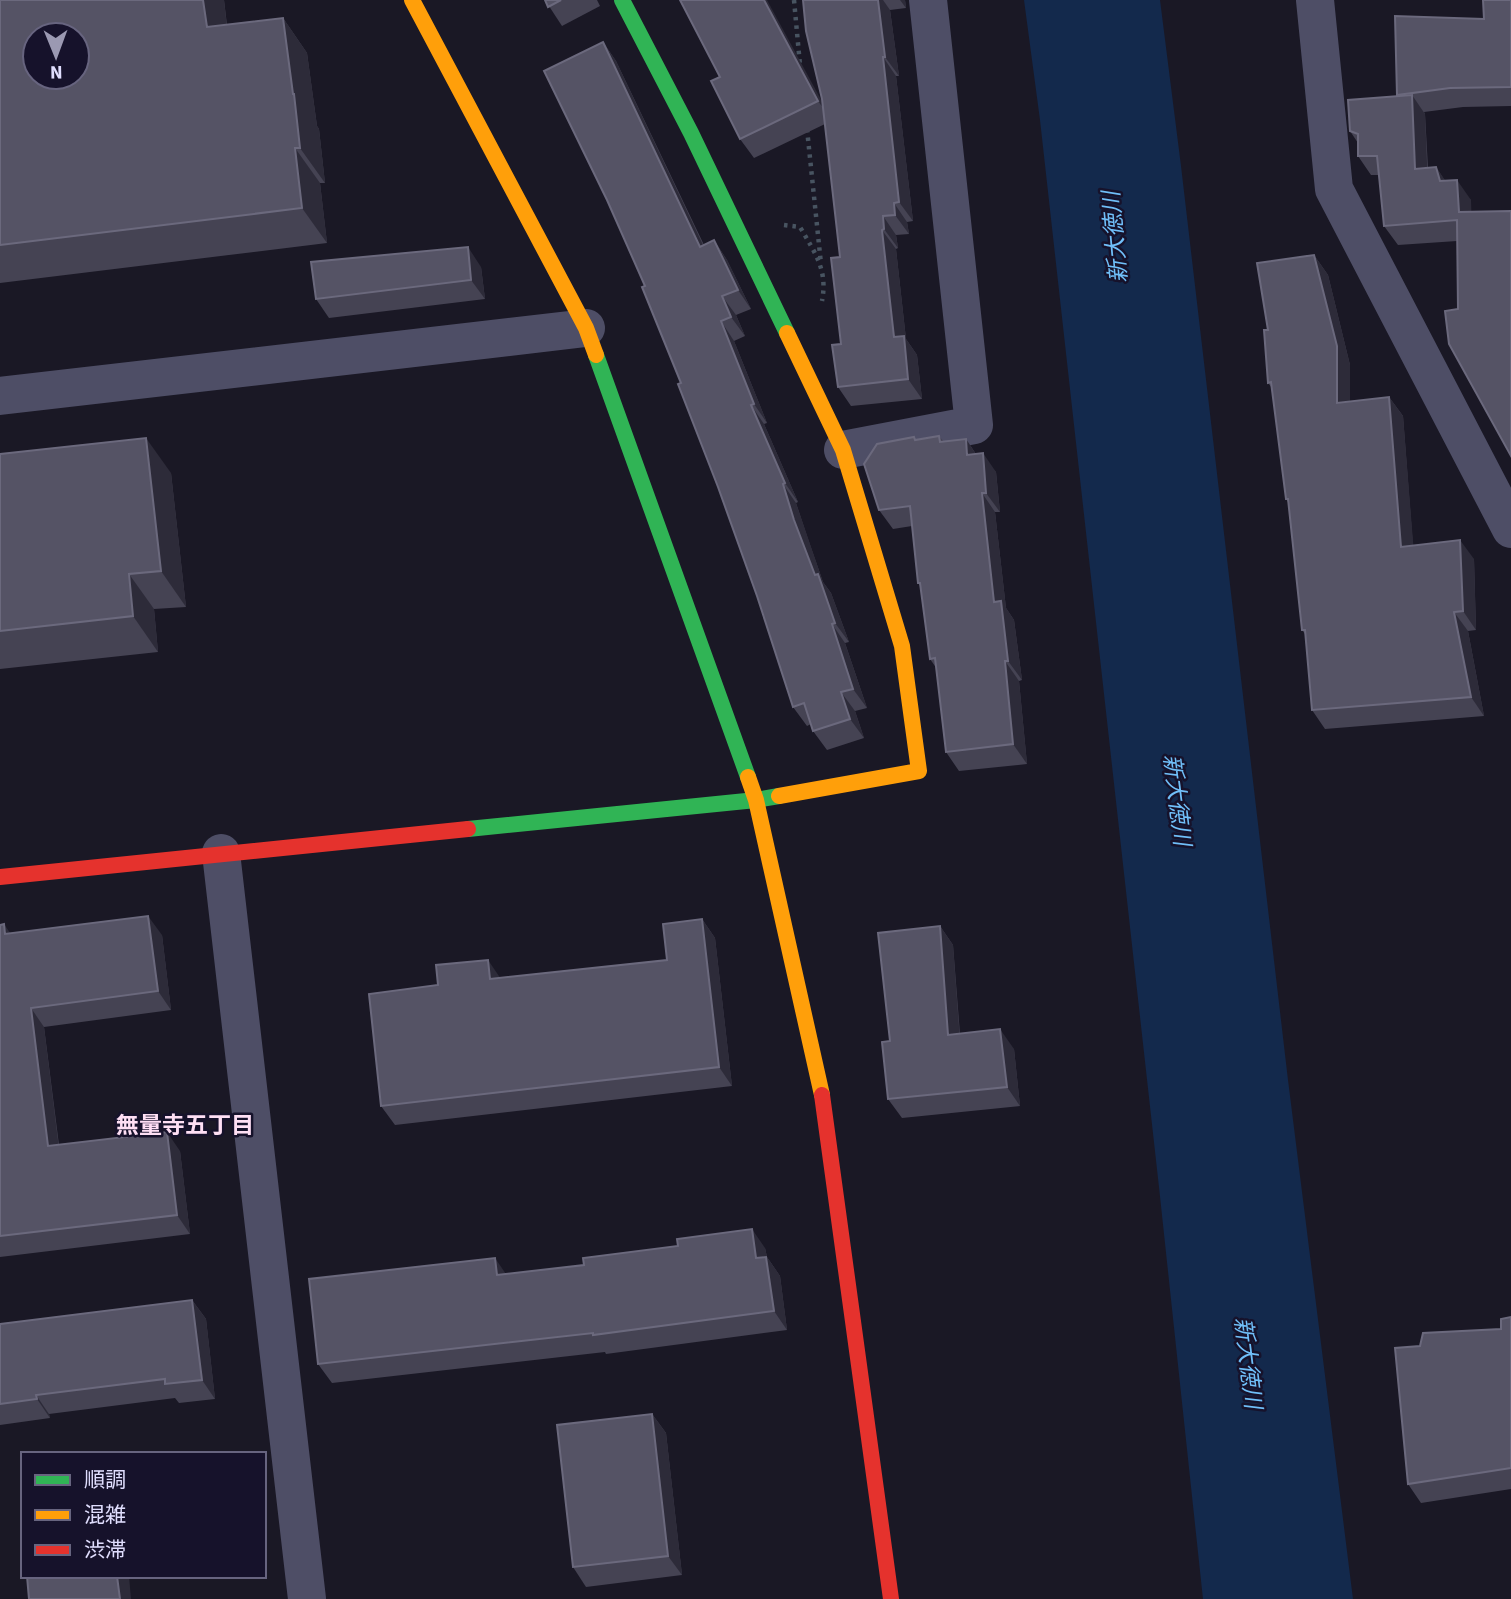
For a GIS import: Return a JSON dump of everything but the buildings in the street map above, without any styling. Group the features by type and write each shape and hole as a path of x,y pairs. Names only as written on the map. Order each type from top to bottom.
{"street":[{"path":"412,0 586,328 756,800 821,1086 891,1599"},
{"path":"0,877 756,800 919,771 902,646 843,450 691,133 622,0"},
{"path":"843,450 974,425 928,0"},
{"path":"1315,0 1334,189 1511,529"},
{"path":"0,396 586,328"},
{"path":"221,853 307,1599"}],"path":[{"path":"794,0 801,69"},
{"path":"807,125 821,264"}],"water":[{"name":"新大徳川","path":"1024,0 1160,0 1288,1080 1353,1599 1203,1599 1040,120"}],"traffic: fast":[{"path":"622,0 691,133 787,333"},
{"path":"596,355 748,777"},
{"path":"468,829 779,796"}],"traffic: slow":[{"path":"412,0 586,328 596,355"},
{"path":"779,796 919,771 902,646 843,450 787,333"},
{"path":"748,777 756,800 822,1095"}],"traffic: jam":[{"path":"0,877 468,829"},
{"path":"822,1095 891,1599"}],"district":[{"name":"無量寺五丁目","path":"185,1125"}]}
